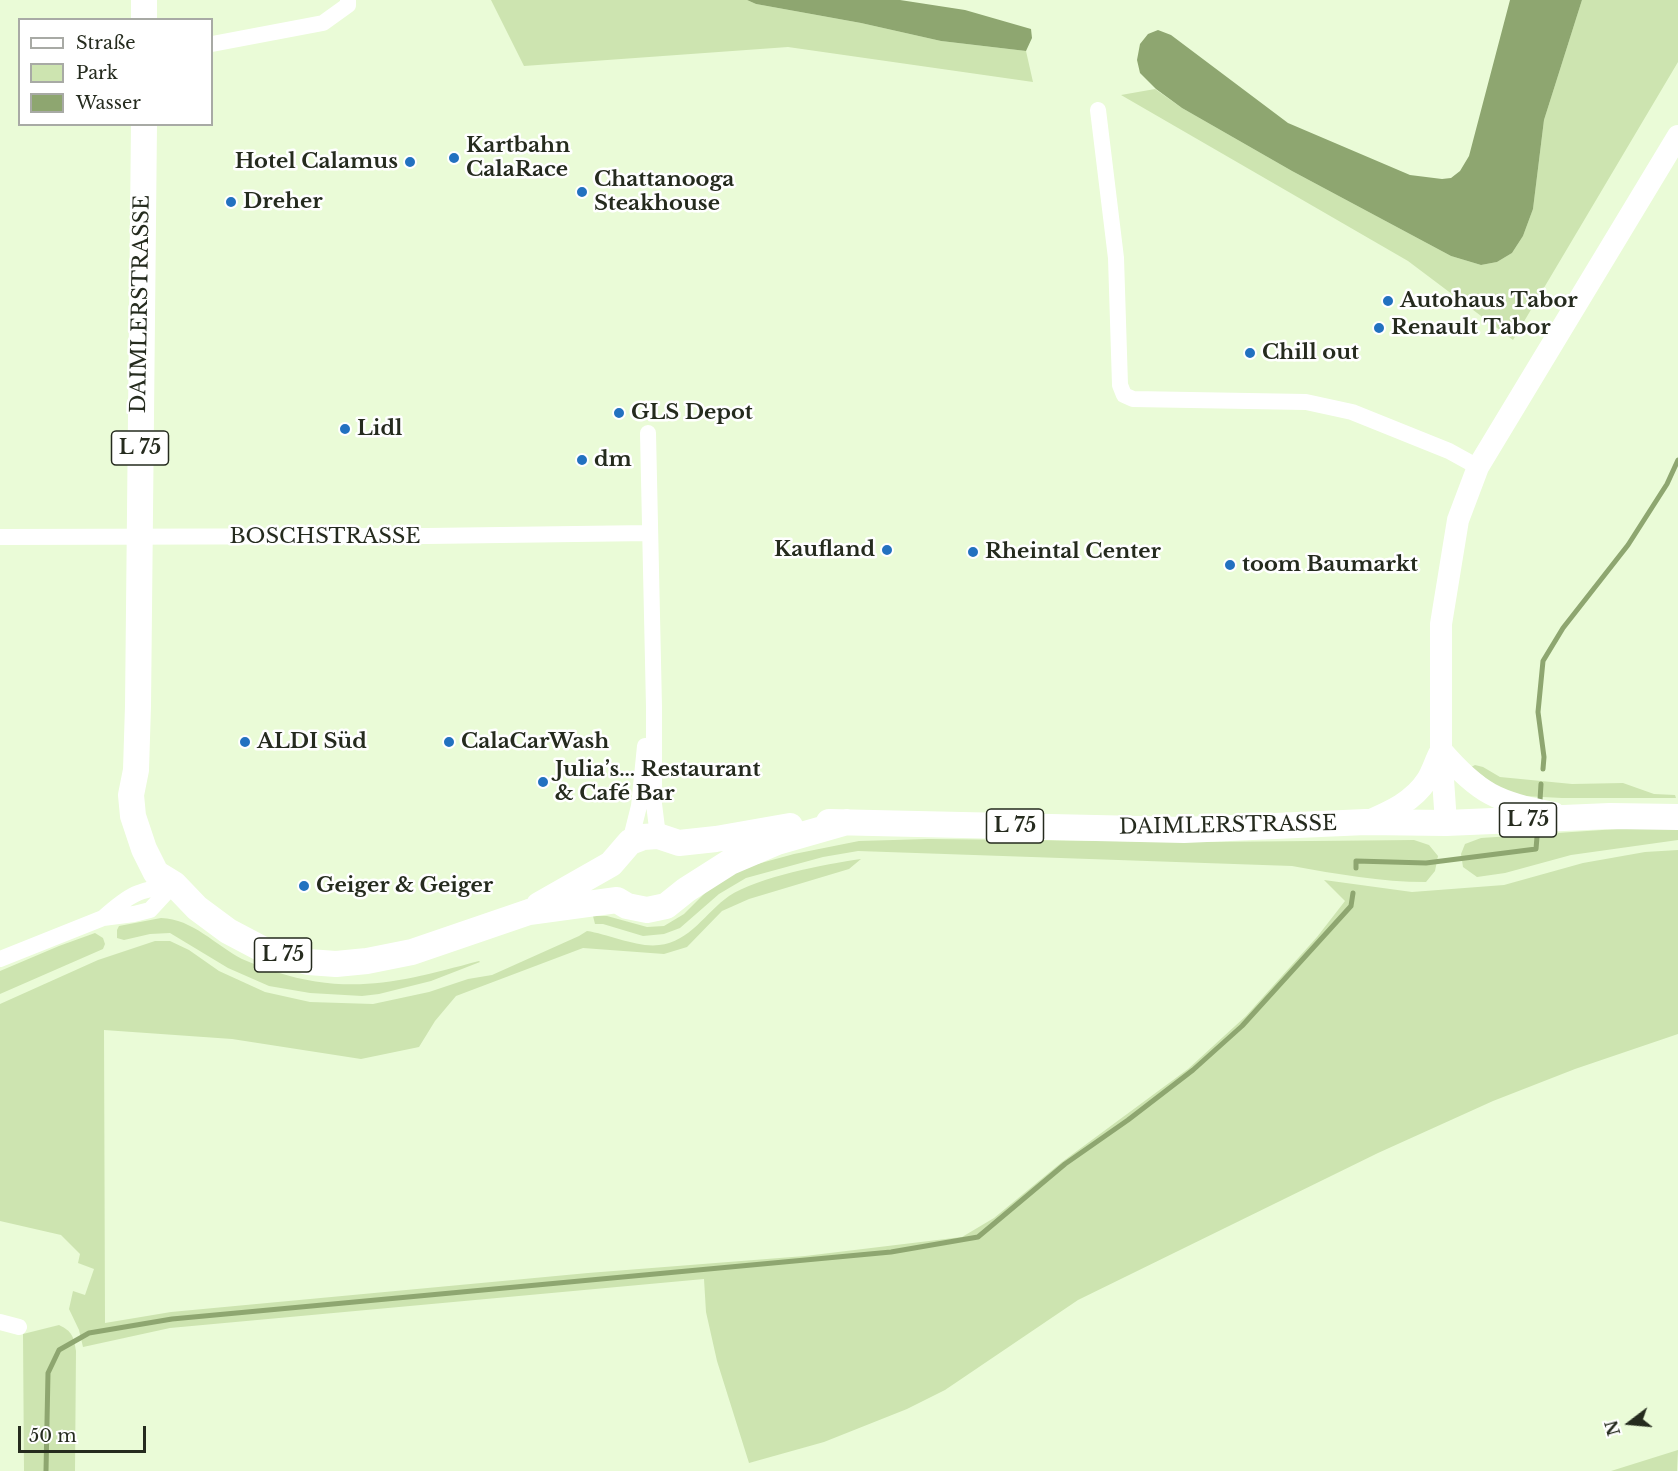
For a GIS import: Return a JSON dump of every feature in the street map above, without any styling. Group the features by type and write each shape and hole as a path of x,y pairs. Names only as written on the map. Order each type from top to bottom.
{"main road":[{"path":"144,0 144,18"},
{"name":"DAIMLERSTRASSE","path":"144,126 136,771 149,816 170,864 174,884 197,908 228,931 264,950 308,963 367,962 412,952 529,912 617,900 627,906 647,910 666,906 686,890 730,862 777,842 847,822"},
{"name":"DAIMLERSTRASSE","path":"1610,816 1678,804"},
{"name":"DAIMLERSTRASSE","path":"529,912 611,864 630,842 716,839 821,822 1184,830 1366,822 1446,823 1610,816 1678,817"},
{"path":"669,839 690,860 692,875 686,890"},
{"path":"611,864 610,883 617,900"}],"street":[{"path":"213,44 323,24 348,5 348,0"},
{"path":"1098,110 1116,258 1120,385 1124,395 1133,399 1306,402 1341,409 1449,451 1478,467"},
{"path":"1446,823 1441,750 1441,624 1458,520 1478,467 1678,136"},
{"path":"648,433 654,804 669,839"},
{"name":"BOSCHSTRASSE","path":"0,537 528,536 650,533"},
{"path":"630,842 639,806 646,744 654,707"},
{"path":"1441,750 1460,772 1490,795 1516,806 1580,818"},
{"path":"1366,822 1398,808 1414,796 1428,780 1441,750"},
{"path":"0,959 103,918 134,915 150,910 174,884"},
{"path":"0,1322 19,1327"}],"green space":[{"path":"491,0 747,0 756,4 861,23 941,41 1026,51 1033,82 788,47 524,66"},
{"path":"1582,0 1678,0 1678,62 1513,340 1408,261 1121,95 1155,89 1182,108 1292,171 1451,256 1481,265 1497,262 1512,253 1523,236 1533,209 1544,120"},
{"path":"1475,765 1500,777 1572,784 1623,783 1654,794 1675,795 1676,798 1523,796 1503,792 1471,767"},
{"path":"1678,825 1678,840 1571,855 1505,873 1477,877 1463,867 1461,854 1465,844 1481,838"},
{"path":"928,839 1207,842 1414,840 1429,845 1438,856 1435,871 1426,882 1409,882 1342,875 1292,866 858,851 823,857 746,878 719,894 680,928 664,934 643,936 603,924 595,924 593,916 607,916 647,927 664,926 684,914 710,888 731,874 750,866 794,854 859,841"},
{"path":"1678,850 1678,1034 1575,1069 1493,1101 1378,1153 1078,1300 945,1390 907,1409 824,1442 749,1463 717,1361 706,1312 704,1279 170,1328 83,1347 79,1330 69,1309 73,1291 85,1295 94,1269 78,1263 80,1254 61,1235 0,1221 0,1004 98,960 155,941 170,941 189,950 219,971 265,992 310,1002 373,1004 492,975 587,931 642,945 670,943 689,932 729,896 742,889 792,872 861,859 849,869 749,899 722,911 687,947 664,954 583,948 456,996 435,1021 419,1047 361,1059 232,1039 104,1030 105,1323 171,1312 588,1273 805,1256 962,1237 994,1218 1062,1162 1188,1069 1246,1016 1317,937 1345,901 1324,880 1412,892 1504,885 1583,863 1645,852"},
{"path":"161,918 173,919 194,928 242,959 276,972 329,983 354,984 402,980 480,962 431,981 379,994 362,996 310,993 269,986 228,968 170,933 150,934 124,940 117,938 119,926"},
{"path":"95,933 103,938 105,944 103,949 0,994 0,971"},
{"path":"59,1325 72,1335 76,1351 75,1471 24,1471 23,1334"},
{"path":"1678,1450 1677,1471 1611,1471"}],"water":[{"path":"747,0 900,0 965,10 1031,29 1032,38 1026,51 941,41 861,23 756,4"},
{"path":"1510,0 1582,0 1544,120 1533,209 1523,236 1512,253 1497,262 1481,265 1451,256 1292,171 1182,108 1156,89 1140,73 1137,60 1140,44 1148,34 1158,30 1171,35 1288,123 1410,175 1451,178 1460,171 1469,156"}],"waterway":[{"path":"1543,769 1544,757 1538,712 1543,661 1563,628 1628,545 1667,484 1678,460"},
{"path":"1540,800 1541,784"},
{"path":"1356,868 1356,861 1426,863 1536,849 1538,825"},
{"path":"46,1471 48,1373 59,1350 89,1333 172,1319 891,1252 978,1237 1065,1164 1128,1120 1193,1070 1242,1026 1351,906 1353,893"}],"place":[{"name":"Kartbahn CalaRace","path":"454,158"},
{"name":"Hotel Calamus","path":"410,162"},
{"name":"Chattanooga Steakhouse","path":"582,192"},
{"name":"Dreher","path":"231,202"},
{"name":"Autohaus Tabor","path":"1388,301"},
{"name":"Renault Tabor","path":"1379,328"},
{"name":"Chill out","path":"1250,353"},
{"name":"GLS Depot","path":"619,413"},
{"name":"Lidl","path":"345,429"},
{"name":"dm","path":"582,460"},
{"name":"Kaufland","path":"887,550"},
{"name":"Rheintal Center","path":"973,552"},
{"name":"toom Baumarkt","path":"1230,565"},
{"name":"ALDI Süd","path":"245,742"},
{"name":"CalaCarWash","path":"449,742"},
{"name":"Julia’s… Restaurant & Café Bar","path":"543,782"},
{"name":"Geiger & Geiger","path":"304,886"}]}
